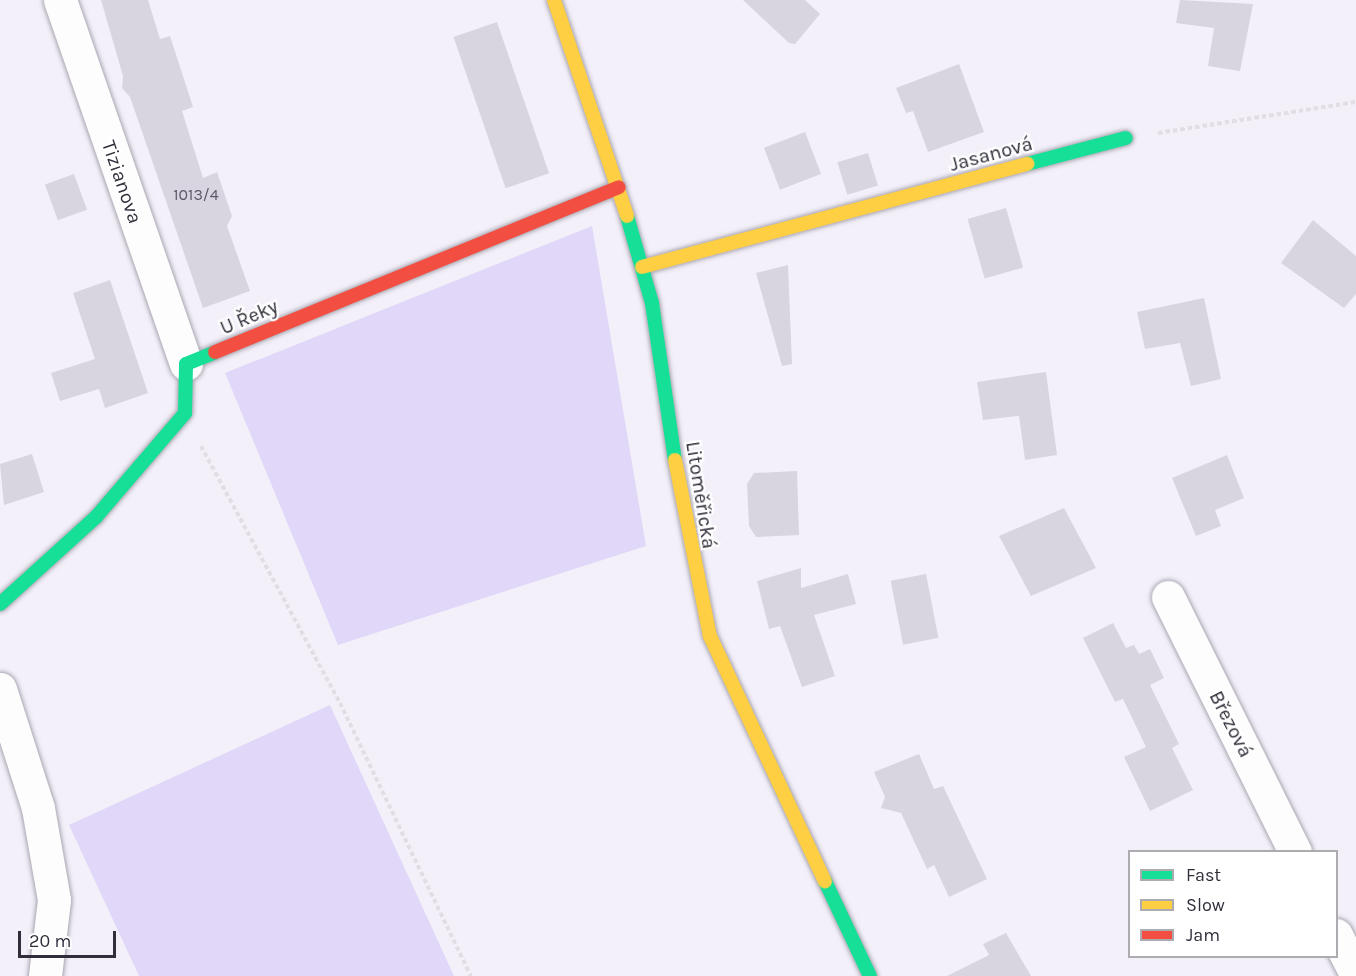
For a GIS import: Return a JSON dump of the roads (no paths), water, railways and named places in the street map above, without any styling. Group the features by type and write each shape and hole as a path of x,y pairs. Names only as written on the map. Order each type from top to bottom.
{"street":[{"name":"Tizianova","path":"60,0 186,364"},
{"name":"Litoměřická","path":"554,0 619,187 652,303 685,533 710,636 870,976"},
{"name":"Jasanová","path":"642,267 1126,138"},
{"name":"U Řeky","path":"186,364 619,187"},
{"path":"0,604 96,517 185,413 186,364"},
{"name":"Březová","path":"1167,597 1294,850"},
{"path":"0,689 38,808 54,900 45,976"},
{"path":"1338,939 1356,974"}]}
